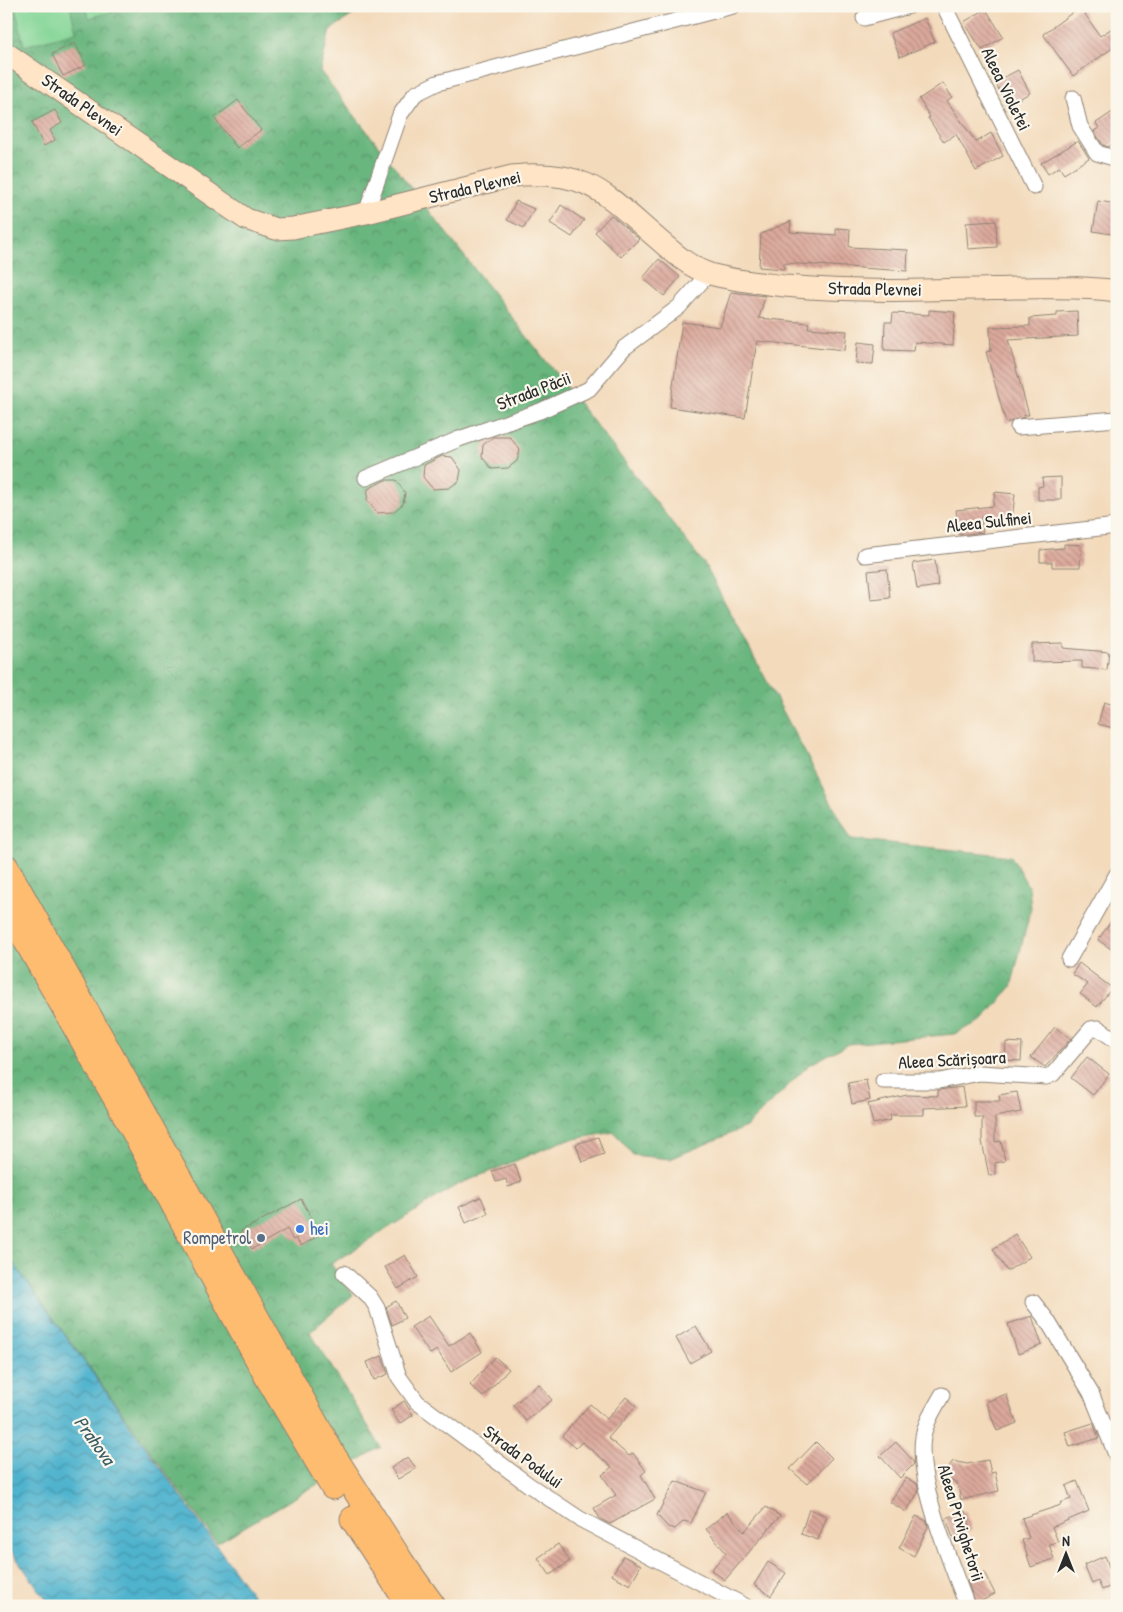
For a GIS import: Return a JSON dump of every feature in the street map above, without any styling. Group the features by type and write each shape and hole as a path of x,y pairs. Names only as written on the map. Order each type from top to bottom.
{"highway":[{"path":"6,867 123,1073 333,1455 402,1563 433,1606"},
{"path":"6,905 118,1102 318,1465 410,1606"}],"main road":[{"name":"Strada Plevnei","path":"6,53 246,219 276,229 293,228 366,213 512,176 535,174 562,175 587,182 608,196 675,254 709,273 755,283 834,290 1068,288 1117,291"}],"street":[{"path":"366,213 400,115 414,94 437,83 733,6"},
{"path":"864,18 909,6"},
{"name":"Aleea Violetei","path":"944,6 1034,188"},
{"path":"1073,98 1080,126 1097,153 1117,159"},
{"name":"Strada Păcii","path":"366,478 459,439 540,411 589,390 624,348 679,307 709,273"},
{"path":"1018,427 1117,419"},
{"name":"Aleea Sulfinei","path":"865,555 1117,526"},
{"path":"1069,959 1117,874"},
{"name":"Aleea Scărișoara","path":"883,1081 939,1081 980,1073 1046,1078 1053,1074 1091,1029 1098,1028 1117,1041"},
{"name":"Strada Podului","path":"344,1273 370,1297 377,1308 399,1377 417,1402 529,1485 580,1520 745,1606"},
{"path":"1034,1302 1091,1393 1117,1457"},
{"name":"Aleea Privighetorii","path":"942,1395 923,1435 923,1466 950,1561 967,1606"}],"green space":[{"path":"6,6 366,6 330,30 320,71 705,565 851,839 1011,856 1029,888 1031,908 1011,987 983,1020 954,1034 848,1044 809,1065 746,1127 670,1159 633,1155 614,1132 563,1141 455,1186 331,1264 353,1295 310,1332 381,1447 217,1543 6,1253"},
{"path":"15,6 70,6 76,32 24,46"},
{"path":"86,6 133,6 89,18"}],"water":[{"name":"Prahova","path":"6,1253 260,1606 51,1606 6,1544"}],"building":[{"path":"1080,7 1100,36 1117,25 1117,45 1073,76 1043,34"},
{"path":"986,9 1003,37 982,50 964,22"},
{"path":"925,18 935,42 900,57 890,33"},
{"path":"75,43 86,65 63,76 52,54"},
{"path":"1018,70 1030,93 1007,105 995,82"},
{"path":"943,83 952,97 947,101 976,142 991,133 1003,156 976,171 956,134 944,142 928,118 930,117 919,99"},
{"path":"238,100 261,130 237,148 214,118"},
{"path":"1117,109 1117,141 1108,147 1103,145 1094,131 1099,128 1096,123"},
{"path":"55,110 62,123 50,130 55,140 44,146 32,122"},
{"path":"1078,141 1089,158 1064,174 1059,167 1048,174 1041,163"},
{"path":"516,201 534,209 524,228 507,220"},
{"path":"1098,201 1117,204 1117,235 1093,231"},
{"path":"561,205 584,220 572,237 550,223"},
{"path":"611,215 639,239 621,257 595,232"},
{"path":"791,221 790,232 836,235 836,228 850,229 849,247 908,250 907,271 784,263 784,269 759,267 761,234"},
{"path":"996,221 997,247 968,249 966,223"},
{"path":"659,259 680,277 664,296 643,278"},
{"path":"731,292 765,296 759,318 809,323 808,328 847,331 845,350 757,341 745,418 670,407 682,322 720,327"},
{"path":"929,310 955,312 953,345 915,342 914,351 884,350 885,322 892,322 893,313 929,315"},
{"path":"1077,311 1078,336 1008,340 1029,415 1024,415 1024,417 1006,423 986,352 991,351 990,327 1030,326 1030,318 1057,316 1057,312"},
{"path":"858,342 875,344 873,364 856,363"},
{"path":"493,437 510,437 520,450 517,461 508,468 492,469 482,457 483,445"},
{"path":"442,456 452,457 461,470 459,481 449,488 433,489 423,477 424,465"},
{"path":"1061,477 1061,500 1038,500 1038,487 1043,486 1042,478"},
{"path":"385,480 396,480 405,493 403,504 393,512 377,513 367,500 368,489"},
{"path":"995,492 1015,494 1012,520 981,517 983,532 959,535 956,510 993,506"},
{"path":"1064,544 1081,545 1080,567 1052,567 1052,562 1040,562 1040,550 1064,548"},
{"path":"935,560 938,586 917,589 913,563"},
{"path":"887,569 890,598 871,600 868,571"},
{"path":"1063,643 1063,648 1109,652 1107,670 1082,668 1082,661 1032,662 1032,644"},
{"path":"1104,702 1117,706 1117,729 1098,724"},
{"path":"1117,913 1117,953 1098,940"},
{"path":"1079,963 1112,988 1097,1007 1080,994 1088,984 1072,974"},
{"path":"1055,1027 1071,1039 1045,1067 1031,1057"},
{"path":"1006,1042 1022,1043 1021,1061 1005,1060"},
{"path":"1087,1057 1109,1074 1093,1095 1071,1078"},
{"path":"866,1080 870,1100 852,1104 848,1083"},
{"path":"962,1087 965,1106 924,1108 924,1115 890,1115 891,1120 873,1124 868,1104 907,1095 938,1096 938,1090"},
{"path":"1017,1092 1021,1112 995,1117 995,1142 1001,1141 1005,1161 995,1163 995,1175 989,1176 982,1141 982,1117 974,1117 974,1101 1000,1101 999,1095"},
{"path":"598,1137 604,1154 582,1162 576,1144"},
{"path":"515,1164 521,1182 508,1187 506,1179 496,1182 492,1171"},
{"path":"481,1197 488,1213 466,1223 459,1207"},
{"path":"301,1199 321,1234 301,1246 296,1238 293,1240 287,1229 252,1249 241,1231"},
{"path":"1015,1234 1030,1257 1007,1271 993,1249"},
{"path":"405,1255 418,1277 398,1289 385,1267"},
{"path":"396,1301 405,1318 392,1325 386,1307"},
{"path":"429,1316 449,1346 470,1333 482,1352 451,1372 437,1350 430,1354 411,1327"},
{"path":"1032,1316 1042,1345 1018,1354 1008,1324"},
{"path":"696,1326 711,1351 690,1363 676,1338"},
{"path":"382,1356 388,1374 374,1380 367,1362"},
{"path":"495,1357 509,1369 483,1397 470,1385"},
{"path":"539,1384 552,1400 526,1421 513,1405"},
{"path":"1006,1394 1017,1423 997,1431 986,1402"},
{"path":"626,1397 636,1406 608,1438 629,1456 633,1453 646,1471 641,1475 655,1499 610,1524 600,1519 594,1508 616,1495 602,1475 612,1467 582,1442 576,1448 562,1436 590,1404 607,1419"},
{"path":"404,1401 413,1415 400,1424 391,1410"},
{"path":"1093,1423 1099,1438 1070,1447 1065,1432"},
{"path":"816,1442 832,1458 807,1484 790,1469"},
{"path":"896,1442 914,1464 900,1478 880,1456"},
{"path":"408,1457 416,1468 398,1479 391,1468"},
{"path":"988,1460 991,1473 995,1472 999,1491 961,1500 957,1483 942,1477 953,1461 967,1464"},
{"path":"906,1478 917,1484 919,1491 906,1512 890,1502"},
{"path":"675,1481 706,1492 691,1523 684,1521 675,1529 668,1527 657,1515"},
{"path":"1077,1481 1089,1511 1052,1527 1058,1542 1049,1544 1054,1559 1031,1567 1022,1540 1029,1538 1022,1518 1061,1505 1060,1503 1071,1499 1066,1486"},
{"path":"766,1507 780,1516 725,1580 711,1570 726,1553 706,1529 727,1512 744,1532"},
{"path":"809,1509 827,1516 818,1540 801,1534"},
{"path":"965,1511 972,1530 953,1538 946,1518"},
{"path":"916,1516 927,1521 928,1527 914,1556 899,1548"},
{"path":"558,1544 570,1561 550,1575 538,1558"},
{"path":"623,1556 641,1565 630,1585 612,1575"},
{"path":"1105,1556 1114,1585 1102,1590 1098,1581 1092,1584 1084,1565"},
{"path":"768,1562 786,1573 771,1596 754,1585"},
{"path":"984,1572 995,1594 976,1604 967,1581"}],"place":[{"name":"hei","path":"300,1229"},
{"name":"Rompetrol","path":"261,1238"}]}
